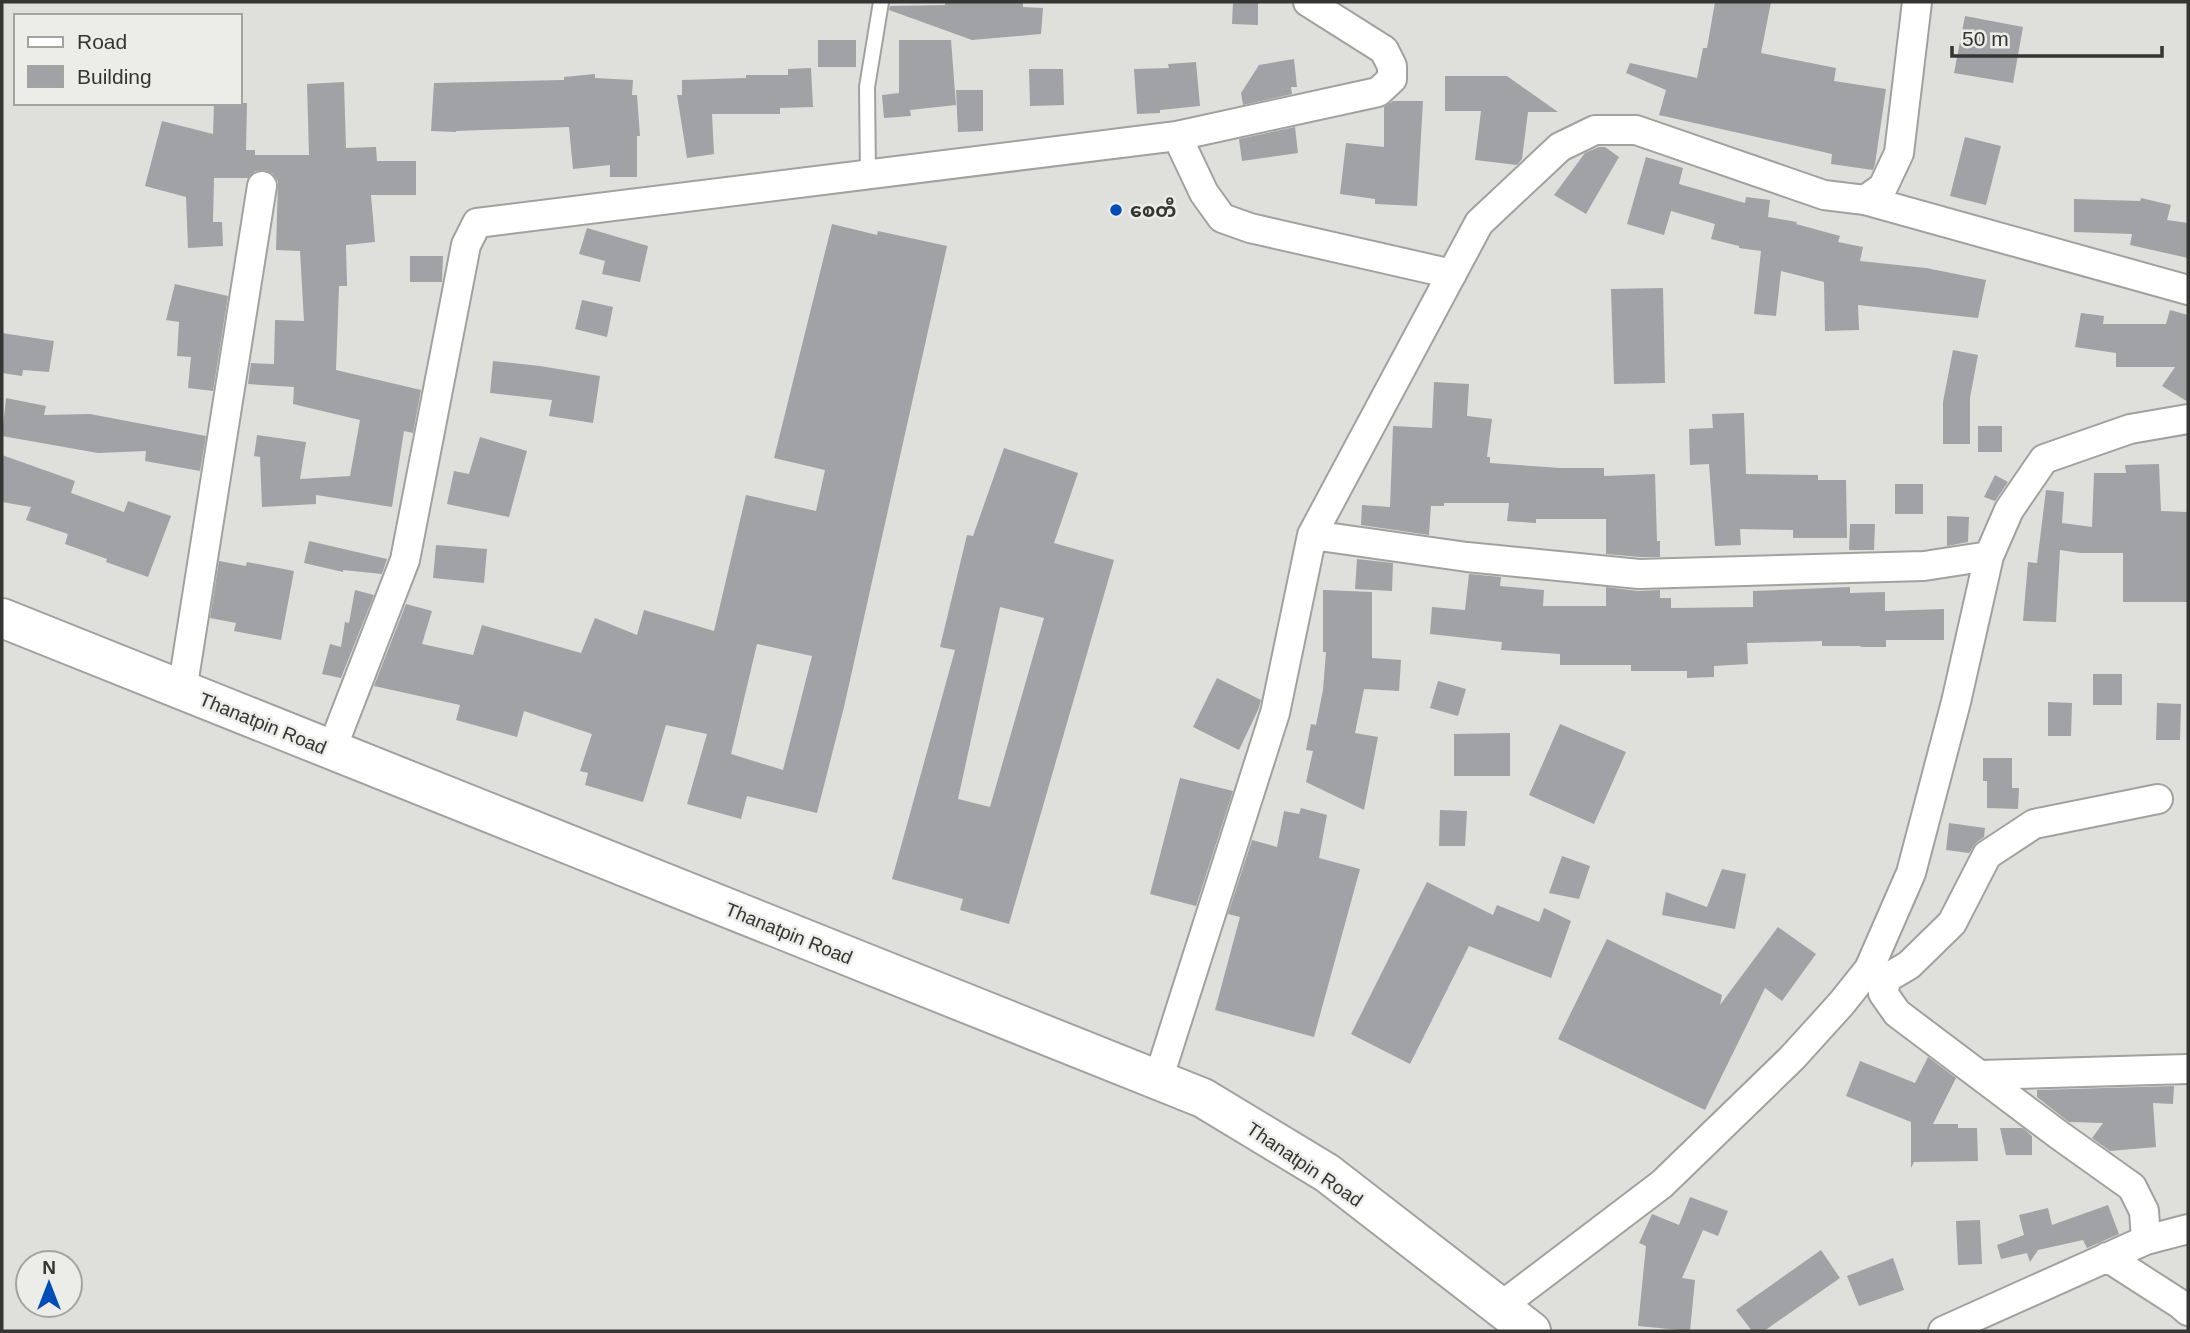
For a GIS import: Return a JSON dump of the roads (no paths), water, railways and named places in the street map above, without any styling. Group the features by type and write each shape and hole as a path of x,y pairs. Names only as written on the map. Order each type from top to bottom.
{"main road":[{"name":"Thanatpin Road","path":"2,618 1203,1098 1327,1173 1531,1331"}],"street":[{"path":"331,751 405,560 466,245 477,223 1177,136 1378,92 1392,79 1392,66 1384,50 1308,2"},
{"path":"1865,200 1883,187 1899,153 1917,2"},
{"path":"1158,1080 1275,713 1312,535 1479,223 1560,147 1595,130 1636,130 1824,195 1865,200 2188,290"},
{"path":"1177,136 1204,193 1222,218 1250,228 1452,274"},
{"path":"182,691 262,186"},
{"path":"1500,1307 1662,1184 1792,1058 1869,969 1911,873 1956,702 1989,556 2009,510 2044,459 2130,429 2188,419"},
{"path":"1312,535 1467,557 1639,574 1924,566 1989,556"},
{"path":"2146,1240 2144,1211 2132,1186 2059,1135 1897,1013 1883,993 1887,978 1909,965 1952,923 1987,855 2034,824 2158,799"},
{"path":"1980,1075 2188,1069"},
{"path":"1943,1331 2146,1240 2188,1229"},
{"path":"2107,1257 2188,1311"}],"lane":[{"path":"868,175 867,87 881,2"}],"place":[{"name":"စေတီ","path":"1116,210"}]}
